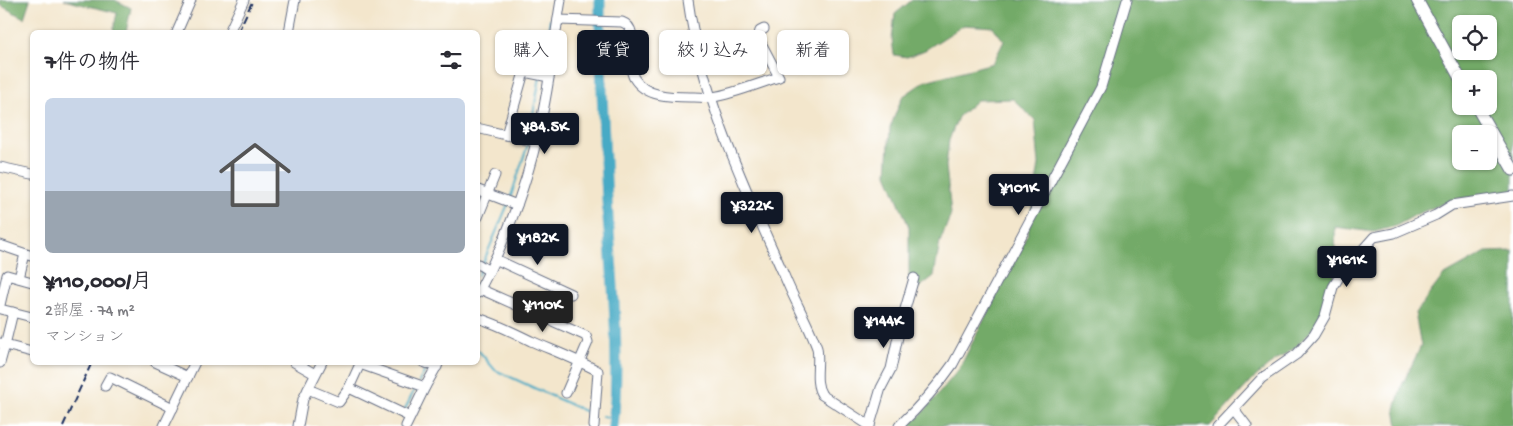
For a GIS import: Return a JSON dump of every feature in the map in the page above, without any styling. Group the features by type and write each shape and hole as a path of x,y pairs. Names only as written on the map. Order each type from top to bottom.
{"main road":[{"path":"1417,0 1456,70"},
{"path":"1481,115 1513,170"}],"street":[{"path":"177,30 191,0"},
{"path":"230,30 244,0"},
{"path":"289,30 295,0"},
{"path":"480,289 495,259 517,205 536,142 549,78 561,0"},
{"path":"688,0 692,31 712,98 737,170 814,340 819,364 818,389 822,394 870,425 881,388 891,369 901,323 914,278"},
{"path":"899,426 926,399 953,364 1101,86 1127,0"},
{"path":"558,20 626,23 631,29 632,70 638,82 646,89 663,96 712,98 779,77 758,37 760,31 764,29"},
{"path":"506,135 524,72 549,78"},
{"path":"481,128 536,142"},
{"path":"0,167 30,174"},
{"path":"480,212 495,175"},
{"path":"480,191 517,205"},
{"path":"1217,426 1262,378 1297,354 1314,335 1326,316 1334,287 1341,274 1374,237 1394,233 1452,206 1513,196"},
{"path":"0,245 29,255 19,278"},
{"path":"495,259 571,294"},
{"path":"480,265 489,271"},
{"path":"0,305 3,275 30,281"},
{"path":"480,291 586,336 588,342 566,394"},
{"path":"0,309 30,316"},
{"path":"0,363 2,344 13,312"},
{"path":"480,319 500,325 598,371 594,426"},
{"path":"2,344 30,351"},
{"path":"162,365 188,377"},
{"path":"164,426 194,365"},
{"path":"299,365 315,374"},
{"path":"298,426 303,399 320,365"},
{"path":"308,388 339,402 349,388 360,365"},
{"path":"363,365 425,387"},
{"path":"349,388 408,422 438,365"},
{"path":"105,386 110,377 173,408"},
{"path":"1234,409 1247,426"}],"green space":[{"path":"0,0 30,0 24,18 0,5"},
{"path":"64,0 115,0 131,8 126,30 113,30 117,13"},
{"path":"912,0 1513,0 1513,193 1455,199 1417,214 1396,226 1374,232 1335,227 1336,269 1324,312 1311,331 1296,347 1268,366 1252,380 1210,426 907,426 921,415 959,369 1028,233 1039,164 1035,120 1013,99 977,100 958,117 949,140 946,166 951,214 940,242 934,276 916,290 909,279 909,227 887,174 890,128 902,97 925,81 993,63 1004,41 993,27 964,25 925,50 907,57 894,55 892,39 895,14"},
{"path":"1513,251 1513,426 1398,426 1395,409 1402,385 1421,346 1415,313 1443,276 1486,252"}],"waterway":[{"path":"600,0 604,136 616,348 613,426"},
{"path":"548,30 550,19"},
{"path":"529,136 540,77"},
{"path":"510,199 528,144"},
{"path":"483,263 508,204"},
{"path":"480,352 495,370 591,414"},
{"path":"419,382 427,367"},
{"path":"405,409 416,387"},
{"path":"602,416 614,418"}],"railway":[{"path":"239,30 253,0"},
{"path":"63,426 91,365"}]}
